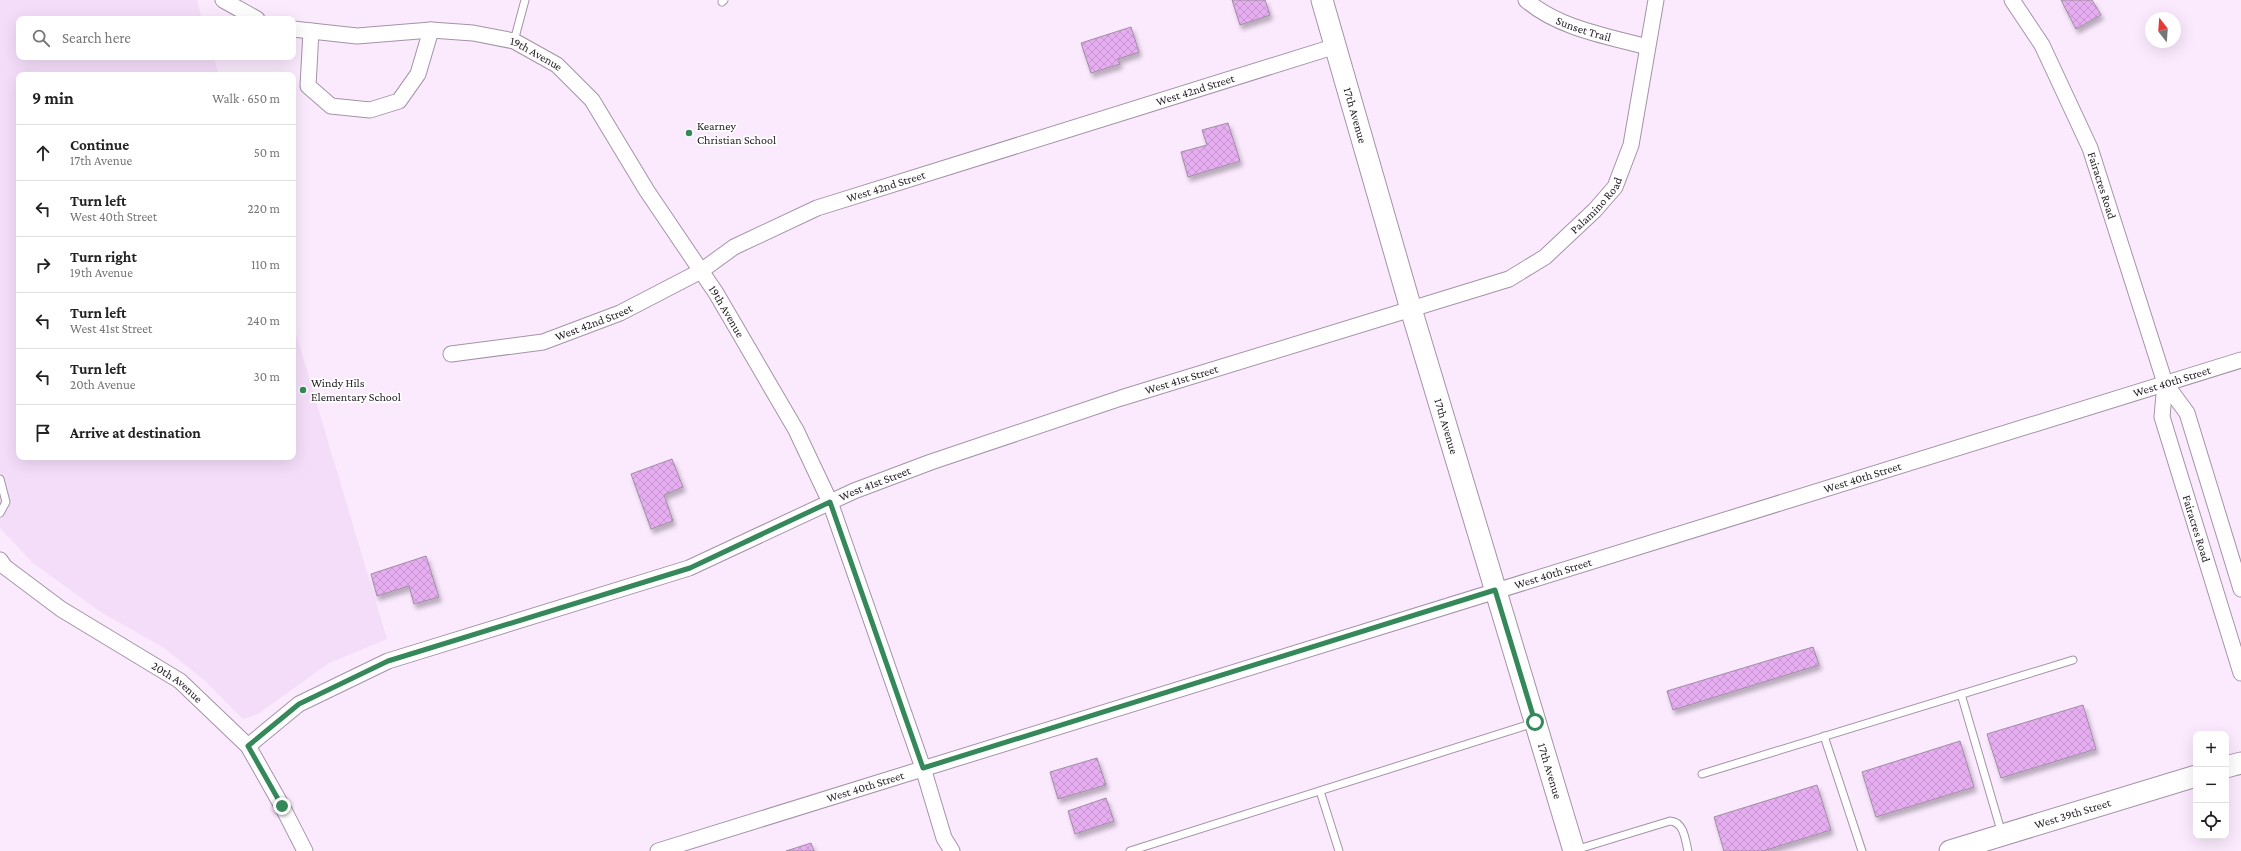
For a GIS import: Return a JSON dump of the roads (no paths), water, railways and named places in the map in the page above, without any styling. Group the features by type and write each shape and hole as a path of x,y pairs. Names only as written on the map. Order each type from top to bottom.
{"main road":[{"name":"17th Avenue","path":"1322,0 1411,309 1574,851"},
{"path":"2229,766 2241,763"},
{"name":"West 39th Street","path":"1961,849 2002,835 2193,777"}],"street":[{"path":"222,0 251,16"},
{"name":"Sunset Trail","path":"1526,0 1539,12 1590,31 1647,47"},
{"name":"Palamino Road","path":"1411,309 1508,279 1545,257 1595,210 1615,187 1631,145 1656,0"},
{"name":"Fairacres Road","path":"2012,0 2042,45 2090,148 2165,383 2187,413 2241,589"},
{"name":"19th Avenue","path":"296,29 358,36 431,30 472,33 514,41 557,65 592,100 647,191 716,293 796,430 830,502 923,768 946,847"},
{"path":"311,31 308,86 331,106 370,110 399,101 411,87 418,74 431,30"},
{"name":"West 42nd Street","path":"451,354 543,342 620,313 701,271 734,247 817,208 1336,46"},
{"name":"West 41st Street","path":"248,746 299,704 388,661 690,568 830,502 931,462 1121,398 1411,309"},
{"name":"West 40th Street","path":"658,851 1495,590 2241,360"},
{"name":"Fairacres Road","path":"2165,383 2162,417 2241,673"},
{"name":"20th Avenue","path":"0,560 5,566 61,608 180,681 248,746 282,806 305,851"}],"lane":[{"path":"514,41 525,0"},
{"path":"0,479 6,502 0,513"},
{"path":"1702,774 2073,660"},
{"path":"1961,694 2002,835"},
{"path":"1130,851 1320,792 1535,722"},
{"path":"1824,736 1862,851"},
{"path":"1320,792 1339,851"},
{"path":"1574,851 1670,821 1676,821 1680,825 1688,851"}],"place":[{"name":"Kearney Christian School","path":"689,133"},
{"name":"Windy Hils Elementary School","path":"303,390"}]}
